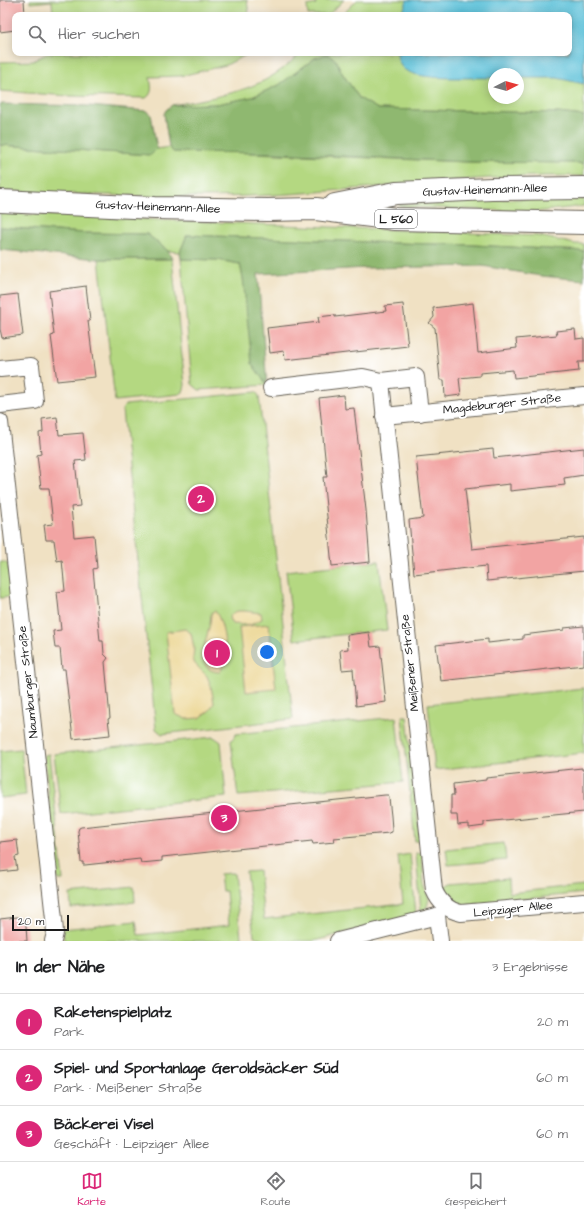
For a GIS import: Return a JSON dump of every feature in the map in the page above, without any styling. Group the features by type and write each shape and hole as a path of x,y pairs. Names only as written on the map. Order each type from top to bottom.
{"main road":[{"name":"Gustav-Heinemann-Allee","path":"316,209 396,193 492,189 584,188"},
{"name":"Gustav-Heinemann-Allee","path":"0,201 155,208 268,210 316,209 396,219 584,223"}],"street":[{"path":"0,369 31,366 35,401 0,405"},
{"path":"271,388 363,377 380,381 416,377 420,412 384,416"},
{"name":"Meißener Straße","path":"380,381 433,883 441,911 440,941"},
{"name":"Magdeburger Straße","path":"420,412 584,396"},
{"name":"Naumburger Straße","path":"0,422 54,919 55,933 53,941"},
{"name":"Leipziger Allee","path":"441,911 466,914 584,902"},
{"path":"338,941 441,911"}],"green space":[{"path":"30,0 247,0 249,12 53,12 52,1 30,3"},
{"path":"315,0 344,0 331,12 308,12 307,6 316,4"},
{"path":"357,0 584,0 584,116 558,113 378,109 359,98 342,73 336,60 315,58 279,85 252,97 217,104 172,105 216,97 238,91 276,74 298,56 572,56 572,12 345,12"},
{"path":"42,56 244,56 226,65 181,76 150,77 151,91 149,96 146,98 69,96 0,91 0,62 33,61"},
{"path":"330,56 336,60 342,73 359,98 378,109 558,113 584,116 584,163 467,162 274,153 173,152 169,147 164,114 172,105 217,104 252,97 279,85 315,58"},
{"path":"0,104 89,106 147,111 151,114 157,149 151,155 0,145"},
{"path":"0,145 151,155 157,149 169,147 174,152 229,152 467,162 584,163 584,176 506,177 273,195 205,197 0,191"},
{"path":"501,199 584,199 584,206 535,212 408,207 400,206 399,204"},
{"path":"0,213 539,236 575,244 584,244 584,251 473,245 187,235 180,252 168,251 147,234 84,233 0,227"},
{"path":"0,227 84,233 147,234 168,251 172,259 99,259 0,250"},
{"path":"187,235 473,245 584,251 584,280 541,276 483,266 366,268 258,274 267,385 252,364 243,278 240,264 218,260 181,259 180,252"},
{"path":"99,259 172,259 185,385 183,392 180,394 115,401"},
{"path":"181,259 218,260 240,264 267,385 199,390 192,384"},
{"path":"256,392 259,396 293,719 162,734 156,729 122,410 125,405"},
{"path":"379,561 387,630 294,640 286,571"},
{"path":"0,562 8,564 11,597 0,598"},
{"path":"584,688 584,753 435,770 428,704"},
{"path":"402,716 407,716 420,841 415,841"},
{"path":"396,717 403,782 238,796 231,741 236,734"},
{"path":"214,737 221,742 226,797 61,814 54,754"},
{"path":"21,749 26,795 0,798 0,751"},
{"path":"49,754 63,880 58,880 44,755"},
{"path":"504,843 506,860 448,865 446,849"},
{"path":"416,853 422,853 424,884 429,899 427,907 421,912"},
{"path":"410,854 416,914 314,941 266,941 254,936 246,872 259,871 264,919 403,904 398,856"},
{"path":"220,874 234,874 241,938 235,941 64,941 63,929 136,921 138,935 229,925 226,891 222,891"},
{"path":"508,878 509,893 584,885 584,893 465,905 451,900 446,895 443,888 450,883"},
{"path":"134,887 135,902 71,908 70,894"}],"sand":[{"path":"215,611 218,615 224,635 225,660 220,672 212,670 207,666 204,660 205,645 211,615 212,612"},
{"path":"245,611 261,613 262,619 250,625 232,624 229,618 232,614"},
{"path":"269,624 276,689 246,692 239,627"},
{"path":"185,629 191,633 194,648 193,659 195,664 207,676 211,686 214,703 210,710 200,718 186,719 175,714 166,632"}],"water":[{"path":"407,0 584,0 584,84 557,78 524,78 524,68 488,68 488,78 449,78 425,76 407,71 402,68 399,63 398,56 572,56 572,12 403,12"}],"building":[{"path":"0,0 24,0 25,12 12,12 12,30 0,32"},
{"path":"86,286 90,321 88,321 95,377 57,381 51,336 54,335 49,291"},
{"path":"18,294 23,335 2,338 0,329 0,296"},
{"path":"473,303 478,353 517,348 516,339 557,335 556,331 575,329 576,339 584,338 584,362 578,362 579,371 514,378 513,370 480,373 480,376 459,378 461,395 445,397 444,380 440,380 435,328 429,323 434,317 433,308"},
{"path":"403,304 408,346 285,360 284,351 270,353 267,328 319,322 318,317 335,315 335,317 386,311 385,306"},
{"path":"344,395 345,409 354,408 366,510 370,562 332,566 323,477 327,477 319,398"},
{"path":"57,417 59,435 83,433 86,460 75,461 80,506 71,507 74,537 94,535 97,568 93,569 100,641 103,641 104,654 108,658 105,662 110,735 73,739 65,669 62,669 60,648 55,648 53,631 61,630 57,592 65,591 62,560 57,561 54,540 46,540 44,525 53,524 49,488 41,488 37,455 41,454 39,433 43,432 42,419"},
{"path":"584,448 584,475 564,478 565,485 510,491 510,484 465,489 472,549 584,537 584,571 487,581 486,566 414,574 409,520 423,518 416,457 493,449 494,458"},
{"path":"584,626 584,665 441,681 436,645 488,639 488,643 523,639 523,635"},
{"path":"369,632 371,647 380,646 386,702 356,706 353,669 342,670 340,650 348,649 347,635"},
{"path":"582,768 582,770 584,770 584,812 484,822 484,826 469,828 469,824 458,825 457,815 451,815 451,795 454,795 453,784 486,780 486,778"},
{"path":"388,795 389,798 391,816 392,832 389,833 334,838 335,842 313,844 312,841 162,857 162,861 141,863 140,859 85,865 81,862 78,831 81,827"},
{"path":"17,840 19,856 15,857 17,870 0,872 0,842"},
{"path":"17,917 24,920 27,941 0,941 0,919"}],"place":[{"name":"Spiel- und Sportanlage Geroldsäcker Süd","path":"201,499"},
{"name":"Raketenspielplatz","path":"217,653"},
{"name":"Bäckerei Visel","path":"224,818"}]}
